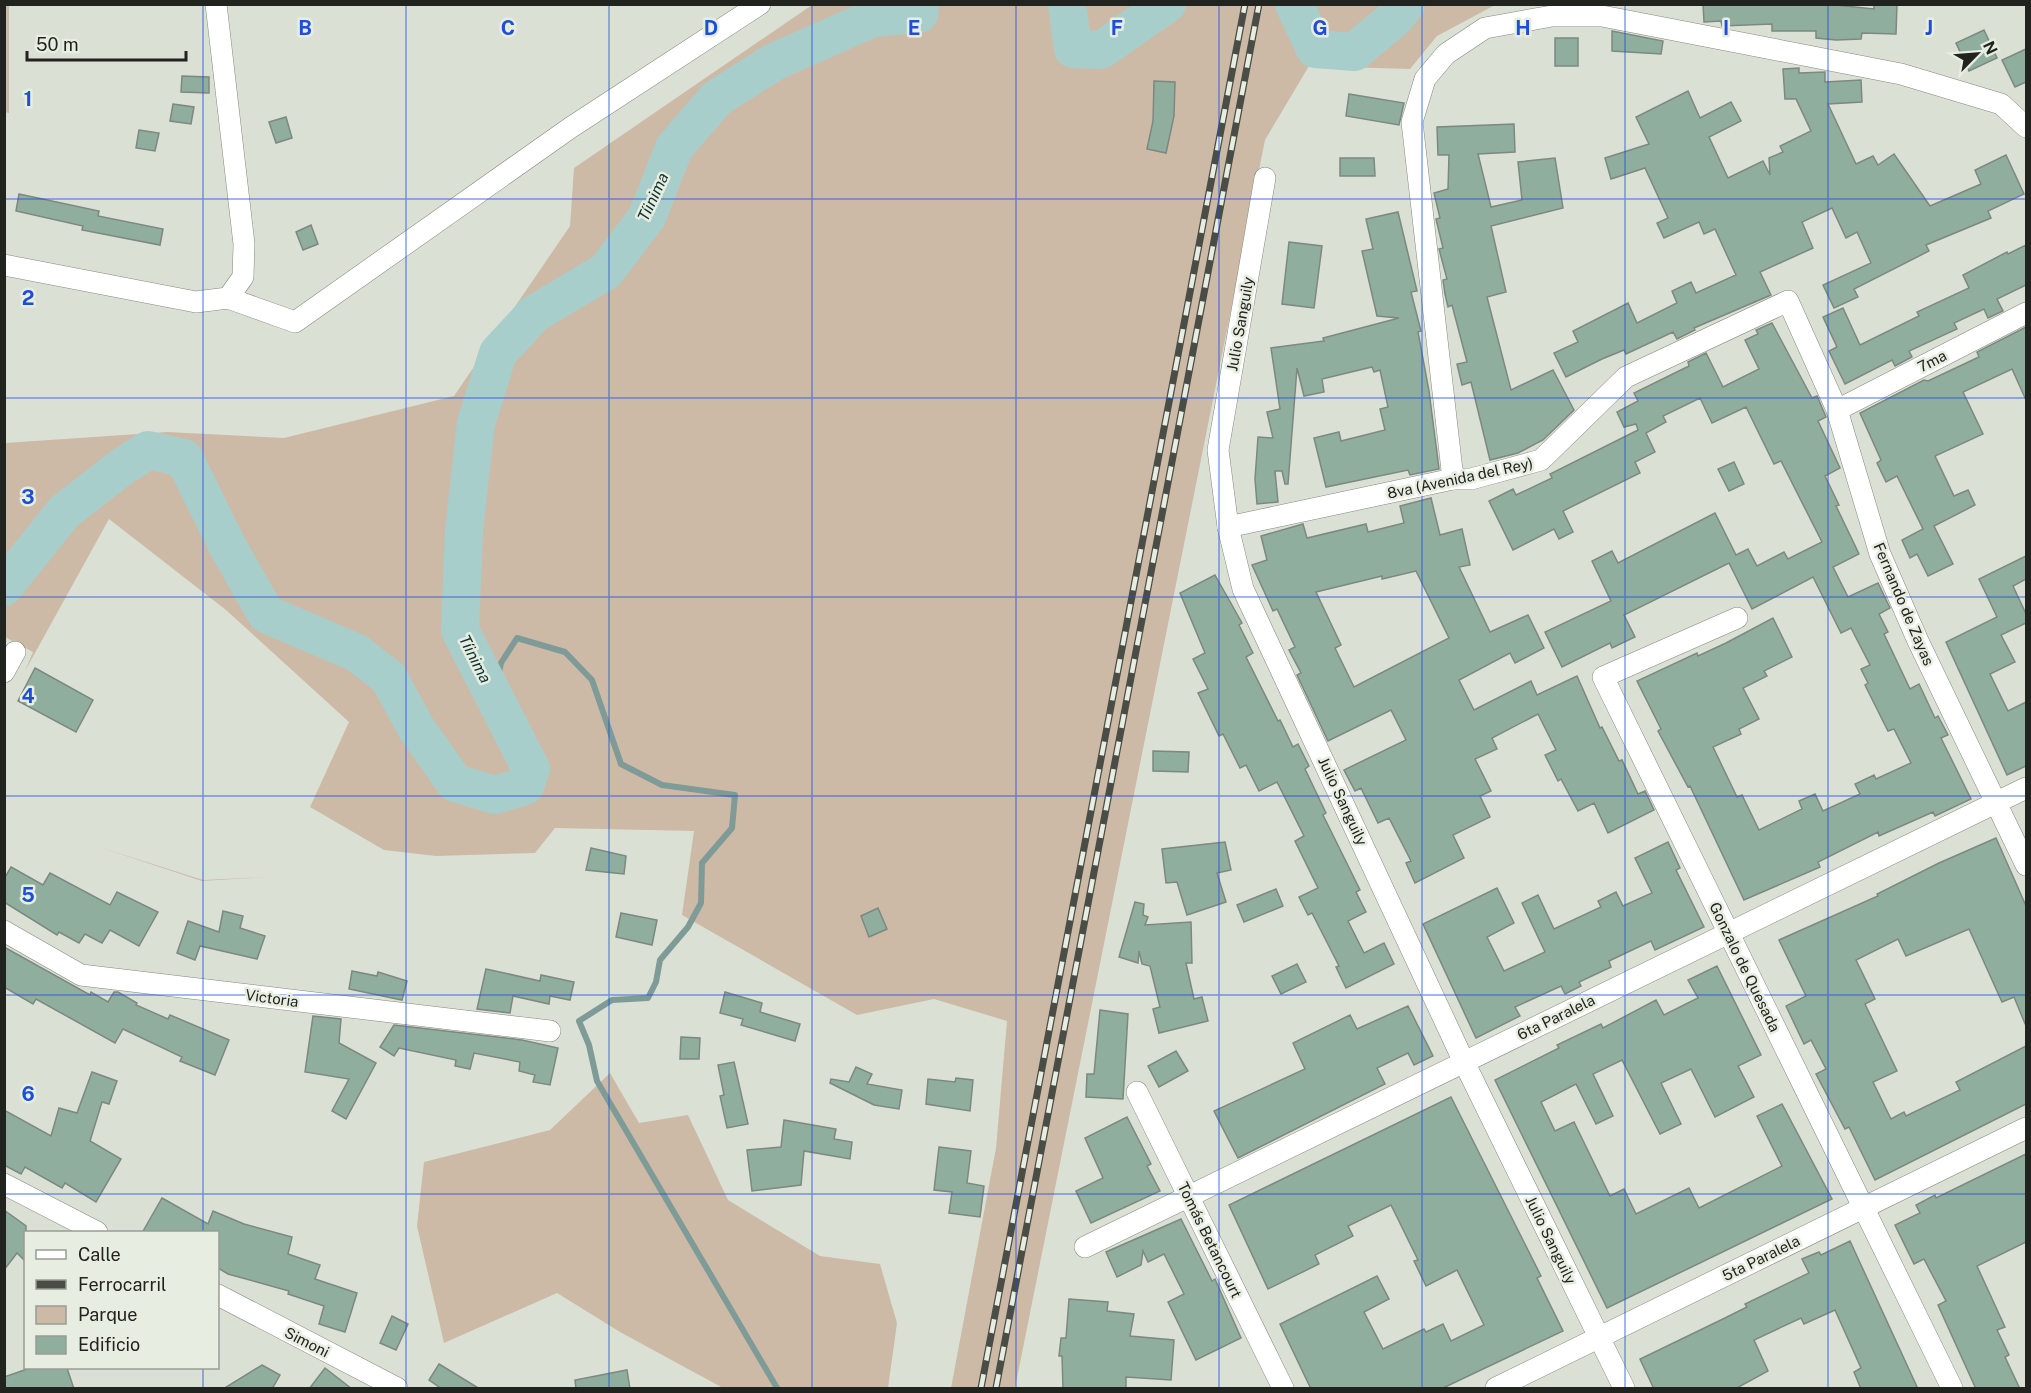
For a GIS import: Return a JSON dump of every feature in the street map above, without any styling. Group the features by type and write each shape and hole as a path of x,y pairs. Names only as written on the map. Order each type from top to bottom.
{"street":[{"path":"216,4 244,244 243,278 228,298"},
{"path":"4,265 196,302 228,298 295,322 570,128 760,4"},
{"path":"1453,479 1412,122 1425,78 1446,54 1485,28 1552,16 1602,16 1901,74 2001,104 2026,127"},
{"name":"Julio Sanguily","path":"1265,178 1218,450 1228,527 1243,589 1464,1062 1624,1389"},
{"name":"8va (Avenida del Rey)","path":"1228,527 1453,479 1471,478 1541,460 1626,377 1788,301"},
{"name":"Fernando de Zayas","path":"1788,301 1837,410 1880,554 1918,641 2026,865"},
{"name":"7ma","path":"1837,410 2026,313"},
{"name":"Gonzalo de Quesada","path":"1737,618 1603,677 1952,1389"},
{"path":"4,672 15,652"},
{"name":"6ta Paralela","path":"1085,1247 2026,788"},
{"name":"Victoria","path":"4,931 81,975 550,1031"},
{"name":"Tomás Betancourt","path":"1137,1092 1283,1389"},
{"name":"5ta Paralela","path":"1496,1389 2026,1128"},
{"path":"4,1184 93,1231"},
{"name":"Simoni","path":"219,1296 397,1389"}],"green space":[{"path":"9,4 9,113 4,112 4,5"},
{"path":"812,5 1495,5 1437,36 1410,69 1309,66 1265,140 1015,1388 951,1388 996,1148 1007,1021 934,999 857,1015 682,915 694,831 555,828 535,853 436,856 384,850 310,807 349,722 226,610 109,519 25,671 33,652 5,637 5,443 167,432 284,438 454,396 570,226 574,168"},
{"path":"96,846 203,880 269,877 202,881"},
{"path":"610,1073 639,1123 688,1115 728,1200 820,1256 880,1264 897,1323 888,1388 723,1388 620,1332 557,1293 444,1343 417,1226 424,1162 550,1130"}],"building":[{"path":"1703,4 1826,4 1874,9 1874,4 1897,4 1896,34 1862,33 1861,39 1836,40 1816,38 1816,31 1772,31 1772,24 1722,26 1721,21 1704,22"},
{"path":"1984,30 1997,58 1969,71 1956,43"},
{"path":"1612,31 1663,41 1661,54 1612,51"},
{"path":"1555,38 1578,38 1578,66 1555,66"},
{"path":"2026,49 2026,82 2015,87 2002,60"},
{"path":"1799,68 1799,73 1825,72 1825,82 1861,80 1862,102 1828,104 1856,164 1873,156 1878,165 1894,154 1930,206 1981,184 1975,170 2006,155 2024,194 1988,211 1991,218 1926,245 1929,251 1854,289 1858,297 1834,308 1823,285 1871,263 1857,232 1846,238 1832,208 1802,222 1813,248 1760,272 1771,295 1694,328 1695,330 1677,339 1673,332 1626,354 1624,350 1602,359 1566,377 1554,353 1578,342 1573,331 1628,303 1637,323 1677,303 1672,291 1691,282 1696,293 1736,275 1715,229 1704,234 1699,222 1664,238 1657,223 1668,218 1645,168 1611,179 1605,158 1649,144 1636,117 1688,91 1700,118 1731,102 1741,121 1709,137 1728,178 1763,161 1770,175 1769,158 1783,152 1780,146 1811,131 1796,99 1785,99 1783,69"},
{"path":"182,76 209,77 209,93 181,92"},
{"path":"1154,81 1175,82 1174,116 1166,153 1147,149 1153,121"},
{"path":"1349,94 1404,103 1399,125 1346,116"},
{"path":"173,104 194,107 191,124 170,121"},
{"path":"286,117 292,138 276,143 269,122"},
{"path":"1514,124 1515,152 1478,154 1491,207 1522,200 1518,162 1555,158 1563,208 1491,226 1506,292 1487,297 1511,390 1553,370 1574,410 1543,440 1518,453 1490,460 1471,382 1462,385 1457,364 1467,362 1452,305 1448,307 1445,294 1443,280 1447,279 1439,249 1443,248 1436,219 1440,218 1434,193 1448,189 1449,155 1438,155 1437,127"},
{"path":"139,130 159,133 155,151 136,148"},
{"path":"1340,158 1374,158 1375,176 1340,176"},
{"path":"19,194 99,211 98,216 163,229 160,245 82,230 83,226 16,211"},
{"path":"1398,212 1417,291 1411,292 1421,331 1418,332 1429,391 1439,469 1410,475 1408,470 1326,487 1314,438 1339,432 1341,441 1385,430 1380,409 1388,407 1380,370 1374,372 1372,367 1322,379 1324,392 1304,396 1297,368 1288,484 1285,484 1282,471 1275,471 1278,502 1257,504 1255,479 1258,437 1273,438 1267,412 1280,409 1271,348 1324,341 1323,338 1399,318 1377,316 1362,251 1373,249 1366,219"},
{"path":"311,225 318,244 303,250 296,232"},
{"path":"1289,242 1322,246 1314,308 1282,304"},
{"path":"2026,245 2026,285 1997,299 2003,311 1988,318 1984,309 1954,323 1957,329 1909,351 1912,357 1895,366 1892,360 1845,384 1829,351 1837,347 1823,317 1843,308 1860,345 1919,316 1917,312 1969,288 1963,275 2007,252 2008,254"},
{"path":"1772,323 1812,398 1817,396 1826,417 1818,421 1840,468 1825,476 1839,505 1836,506 1859,554 1833,567 1848,597 1878,583 1890,608 1879,614 1888,632 1884,634 1910,689 1919,684 1935,718 1938,716 1948,735 1941,738 1971,799 1935,816 1933,812 1879,836 1878,832 1818,862 1820,867 1744,900 1690,786 1688,787 1658,731 1661,729 1637,681 1697,653 1698,656 1773,618 1792,657 1764,671 1767,676 1743,688 1759,719 1739,729 1741,734 1713,747 1737,797 1742,795 1759,830 1802,809 1799,801 1815,794 1823,811 1860,794 1855,784 1874,775 1876,779 1911,763 1894,729 1888,731 1865,685 1868,683 1861,669 1870,665 1851,628 1841,633 1813,577 1752,609 1729,563 1624,615 1635,637 1612,648 1610,643 1562,667 1545,632 1611,601 1592,561 1612,551 1618,563 1715,513 1736,555 1748,549 1757,566 1784,552 1788,559 1822,542 1781,461 1774,464 1746,407 1712,423 1700,398 1663,416 1666,422 1646,433 1655,452 1635,462 1640,473 1563,511 1573,532 1559,539 1554,529 1513,550 1489,501 1513,489 1516,495 1552,478 1550,474 1638,430 1636,424 1624,427 1617,412 1638,401 1634,393 1689,366 1688,362 1706,353 1723,387 1759,369 1745,340 1758,334 1756,330"},
{"path":"2026,327 2026,400 2012,369 1963,392 1983,434 1935,456 1954,496 1968,490 1975,505 1934,526 1953,564 1928,576 1917,554 1910,558 1902,540 1923,529 1897,476 1886,482 1877,463 1881,460 1860,413 1924,380 1928,381 1979,357 1977,352"},
{"path":"1734,462 1744,484 1729,491 1718,469"},
{"path":"1431,498 1440,535 1462,529 1470,565 1459,567 1490,632 1528,615 1544,648 1515,663 1510,653 1459,680 1474,710 1531,681 1537,695 1577,676 1600,728 1602,727 1619,761 1622,760 1638,794 1645,791 1654,810 1608,833 1594,803 1578,811 1561,779 1558,781 1545,755 1556,750 1538,714 1492,738 1497,749 1475,759 1491,791 1480,796 1490,817 1453,835 1464,858 1415,883 1406,863 1411,861 1389,818 1378,823 1361,788 1355,791 1344,770 1406,740 1391,710 1328,741 1297,675 1301,673 1289,650 1295,647 1277,609 1273,611 1252,565 1267,560 1261,536 1303,524 1307,538 1366,524 1368,532 1404,523 1400,506","holes":["1416,571 1449,638 1354,687 1335,648 1341,645 1316,592 1382,576 1382,579"]},
{"path":"2026,556 2026,579 2013,586 2026,614 2026,623 2001,635 2015,662 1990,674 2008,711 2026,702 2026,766 2007,775 1946,642 1997,617 1979,579"},
{"path":"1215,575 1242,623 1239,625 1253,653 1246,657 1293,747 1298,744 1309,766 1305,769 1326,813 1323,815 1360,890 1356,892 1366,912 1348,921 1364,953 1384,943 1394,964 1346,988 1336,967 1339,966 1312,913 1308,915 1299,897 1318,888 1295,841 1304,836 1277,782 1259,791 1246,765 1240,768 1223,734 1219,736 1198,693 1208,689 1193,659 1205,653 1180,593"},
{"path":"35,668 93,700 76,732 18,701"},
{"path":"1153,751 1189,752 1188,772 1153,771"},
{"path":"1996,838 2026,906 2026,1026 2014,997 2002,1002 1969,929 1906,956 1898,939 1856,960 1875,999 1865,1004 1897,1071 1873,1082 1891,1119 1904,1112 1906,1116 1960,1090 1956,1082 2026,1046 2026,1104 1875,1180 1849,1127 1845,1129 1816,1074 1826,1069 1811,1040 1804,1044 1786,1006 1806,996 1779,940 1878,896 1877,894 1939,863"},
{"path":"1225,842 1231,870 1217,873 1226,902 1187,915 1177,882 1166,883 1162,849"},
{"path":"1668,842 1680,868 1676,870 1704,927 1655,950 1651,941 1609,961 1611,967 1579,982 1581,986 1565,994 1561,986 1515,1007 1520,1016 1476,1038 1423,924 1497,888 1514,923 1487,937 1504,971 1545,952 1522,903 1538,895 1554,929 1601,907 1598,901 1616,892 1623,906 1652,893 1635,858"},
{"path":"591,848 626,856 624,874 586,870"},
{"path":"11,867 43,885 50,873 110,905 117,892 158,912 139,946 110,930 102,943 85,934 79,943 59,932 57,935 4,902 4,879"},
{"path":"1276,889 1283,906 1244,922 1237,905"},
{"path":"1135,902 1144,904 1143,915 1148,917 1145,925 1191,922 1192,963 1186,963 1194,999 1202,997 1208,1021 1159,1033 1153,1009 1160,1007 1150,966 1142,964 1139,951 1138,963 1119,957"},
{"path":"878,908 887,929 869,937 861,916"},
{"path":"223,911 243,916 240,928 265,936 257,959 200,946 195,960 177,953 188,921 219,932"},
{"path":"621,913 657,920 652,945 616,937"},
{"path":"4,947 90,995 91,992 108,1002 114,992 118,992 137,1003 136,1005 168,1019 170,1015 229,1040 215,1075 180,1061 182,1057 123,1029 115,1043 36,999 33,1004 4,987"},
{"path":"1297,964 1306,982 1281,994 1272,976"},
{"path":"1717,966 1761,1055 1738,1066 1754,1097 1715,1117 1691,1069 1661,1083 1681,1124 1660,1134 1622,1060 1593,1074 1613,1116 1596,1124 1576,1084 1541,1102 1555,1131 1574,1122 1610,1196 1624,1189 1636,1214 1689,1188 1699,1208 1782,1166 1757,1116 1782,1104 1832,1199 1607,1308 1495,1080 1559,1048 1557,1045 1601,1024 1603,1028 1656,1000 1664,1015 1698,998 1688,980"},
{"path":"486,969 540,981 541,975 574,982 570,1000 550,996 549,1004 513,996 510,1013 477,1009"},
{"path":"352,971 377,976 378,972 407,981 402,1000 349,989"},
{"path":"725,992 762,1003 760,1012 800,1024 795,1041 741,1025 743,1019 720,1013"},
{"path":"1408,1006 1433,1056 1414,1065 1408,1053 1377,1068 1385,1084 1238,1158 1214,1111 1305,1069 1293,1043 1350,1015 1357,1029"},
{"path":"1100,1010 1128,1014 1123,1099 1086,1097 1087,1074 1094,1074"},
{"path":"313,1016 341,1019 339,1043 376,1063 346,1119 332,1111 349,1079 305,1072"},
{"path":"394,1025 522,1040 558,1048 550,1085 533,1082 535,1075 519,1071 520,1062 474,1053 470,1069 455,1066 456,1060 399,1048 394,1056 380,1047"},
{"path":"681,1037 700,1038 699,1059 680,1059"},
{"path":"1176,1051 1188,1071 1159,1087 1148,1066"},
{"path":"734,1062 748,1124 727,1128 720,1096 724,1095 718,1065"},
{"path":"856,1067 872,1074 867,1084 902,1090 899,1109 874,1105 830,1083 831,1079 849,1082"},
{"path":"92,1072 117,1081 109,1104 102,1102 90,1141 121,1159 96,1202 65,1183 62,1188 25,1167 21,1174 4,1165 4,1110 51,1136 59,1108 77,1113"},
{"path":"956,1078 973,1080 970,1111 926,1104 928,1079 955,1082"},
{"path":"1451,1097 1541,1276 1537,1278 1563,1331 1441,1389 1311,1389 1280,1324 1377,1276 1389,1299 1364,1312 1383,1349 1424,1329 1426,1332 1443,1324 1451,1341 1484,1325 1457,1270 1426,1286 1414,1261 1418,1260 1391,1205 1348,1226 1353,1236 1315,1255 1319,1264 1268,1289 1229,1205"},
{"path":"1127,1117 1151,1164 1147,1166 1160,1191 1091,1223 1076,1191 1103,1178 1085,1138"},
{"path":"784,1120 836,1129 834,1139 852,1142 850,1159 804,1151 801,1185 752,1191 747,1150 781,1147"},
{"path":"939,1147 971,1151 967,1183 984,1186 980,1217 949,1213 952,1192 934,1190"},
{"path":"2026,1154 2026,1242 1977,1266 2005,1327 1997,1330 2009,1355 2005,1357 2020,1389 1976,1389 1938,1305 1946,1301 1924,1259 1914,1264 1895,1225 1920,1213 1916,1205 1935,1195 1936,1198"},
{"path":"162,1198 208,1224 213,1211 244,1224 292,1237 288,1254 320,1265 315,1279 357,1293 345,1332 319,1324 324,1306 288,1294 289,1291 228,1274 219,1269 219,1231 143,1231"},
{"path":"4,1210 26,1226 26,1231 24,1231 24,1260 17,1253 4,1270"},
{"path":"1181,1219 1212,1281 1215,1279 1241,1338 1196,1360 1168,1302 1184,1294 1164,1254 1148,1262 1143,1251 1141,1265 1117,1277 1106,1252"},
{"path":"1850,1241 1918,1389 1861,1389 1854,1372 1861,1368 1835,1310 1804,1324 1801,1318 1754,1340 1768,1371 1735,1389 1654,1389 1640,1359 1747,1307 1745,1304 1809,1273 1802,1259 1819,1252 1821,1255"},
{"path":"1069,1299 1108,1302 1107,1311 1134,1314 1130,1336 1174,1340 1171,1380 1126,1377 1126,1389 1063,1389 1062,1356 1059,1356 1061,1338 1066,1338"},
{"path":"392,1316 408,1324 396,1350 380,1343"},
{"path":"439,1364 480,1389 442,1389 429,1380"},
{"path":"262,1365 280,1375 272,1389 223,1389"},
{"path":"325,1368 352,1389 309,1389"},
{"path":"27,1369 67,1369 74,1389 4,1389 4,1377"},
{"path":"627,1370 630,1389 576,1389 575,1380"}],"waterway":[{"name":"Tíinima","path":"4,587 64,512 119,469 148,450 184,458 228,547 266,614 357,653 389,678 416,728 455,783 495,795 525,786 531,769 460,630 464,531 476,423 498,353 534,314 606,271 647,217 674,148 717,98 774,62 873,18 919,14 920,4"},
{"name":"Tíinima","path":"1067,4 1073,49 1101,50 1167,4"},
{"name":"Tíinima","path":"1294,4 1315,49 1354,52 1395,18 1406,4"},
{"path":"494,696 501,663 517,638 565,652 592,680 621,764 662,785 735,795 732,828 702,863 701,903 688,927 660,960 656,982 648,998 612,1000 579,1021 589,1045 597,1081 777,1388"}],"railway":[{"path":"981,1388 1245,4"},
{"path":"996,1388 1259,4"}]}
